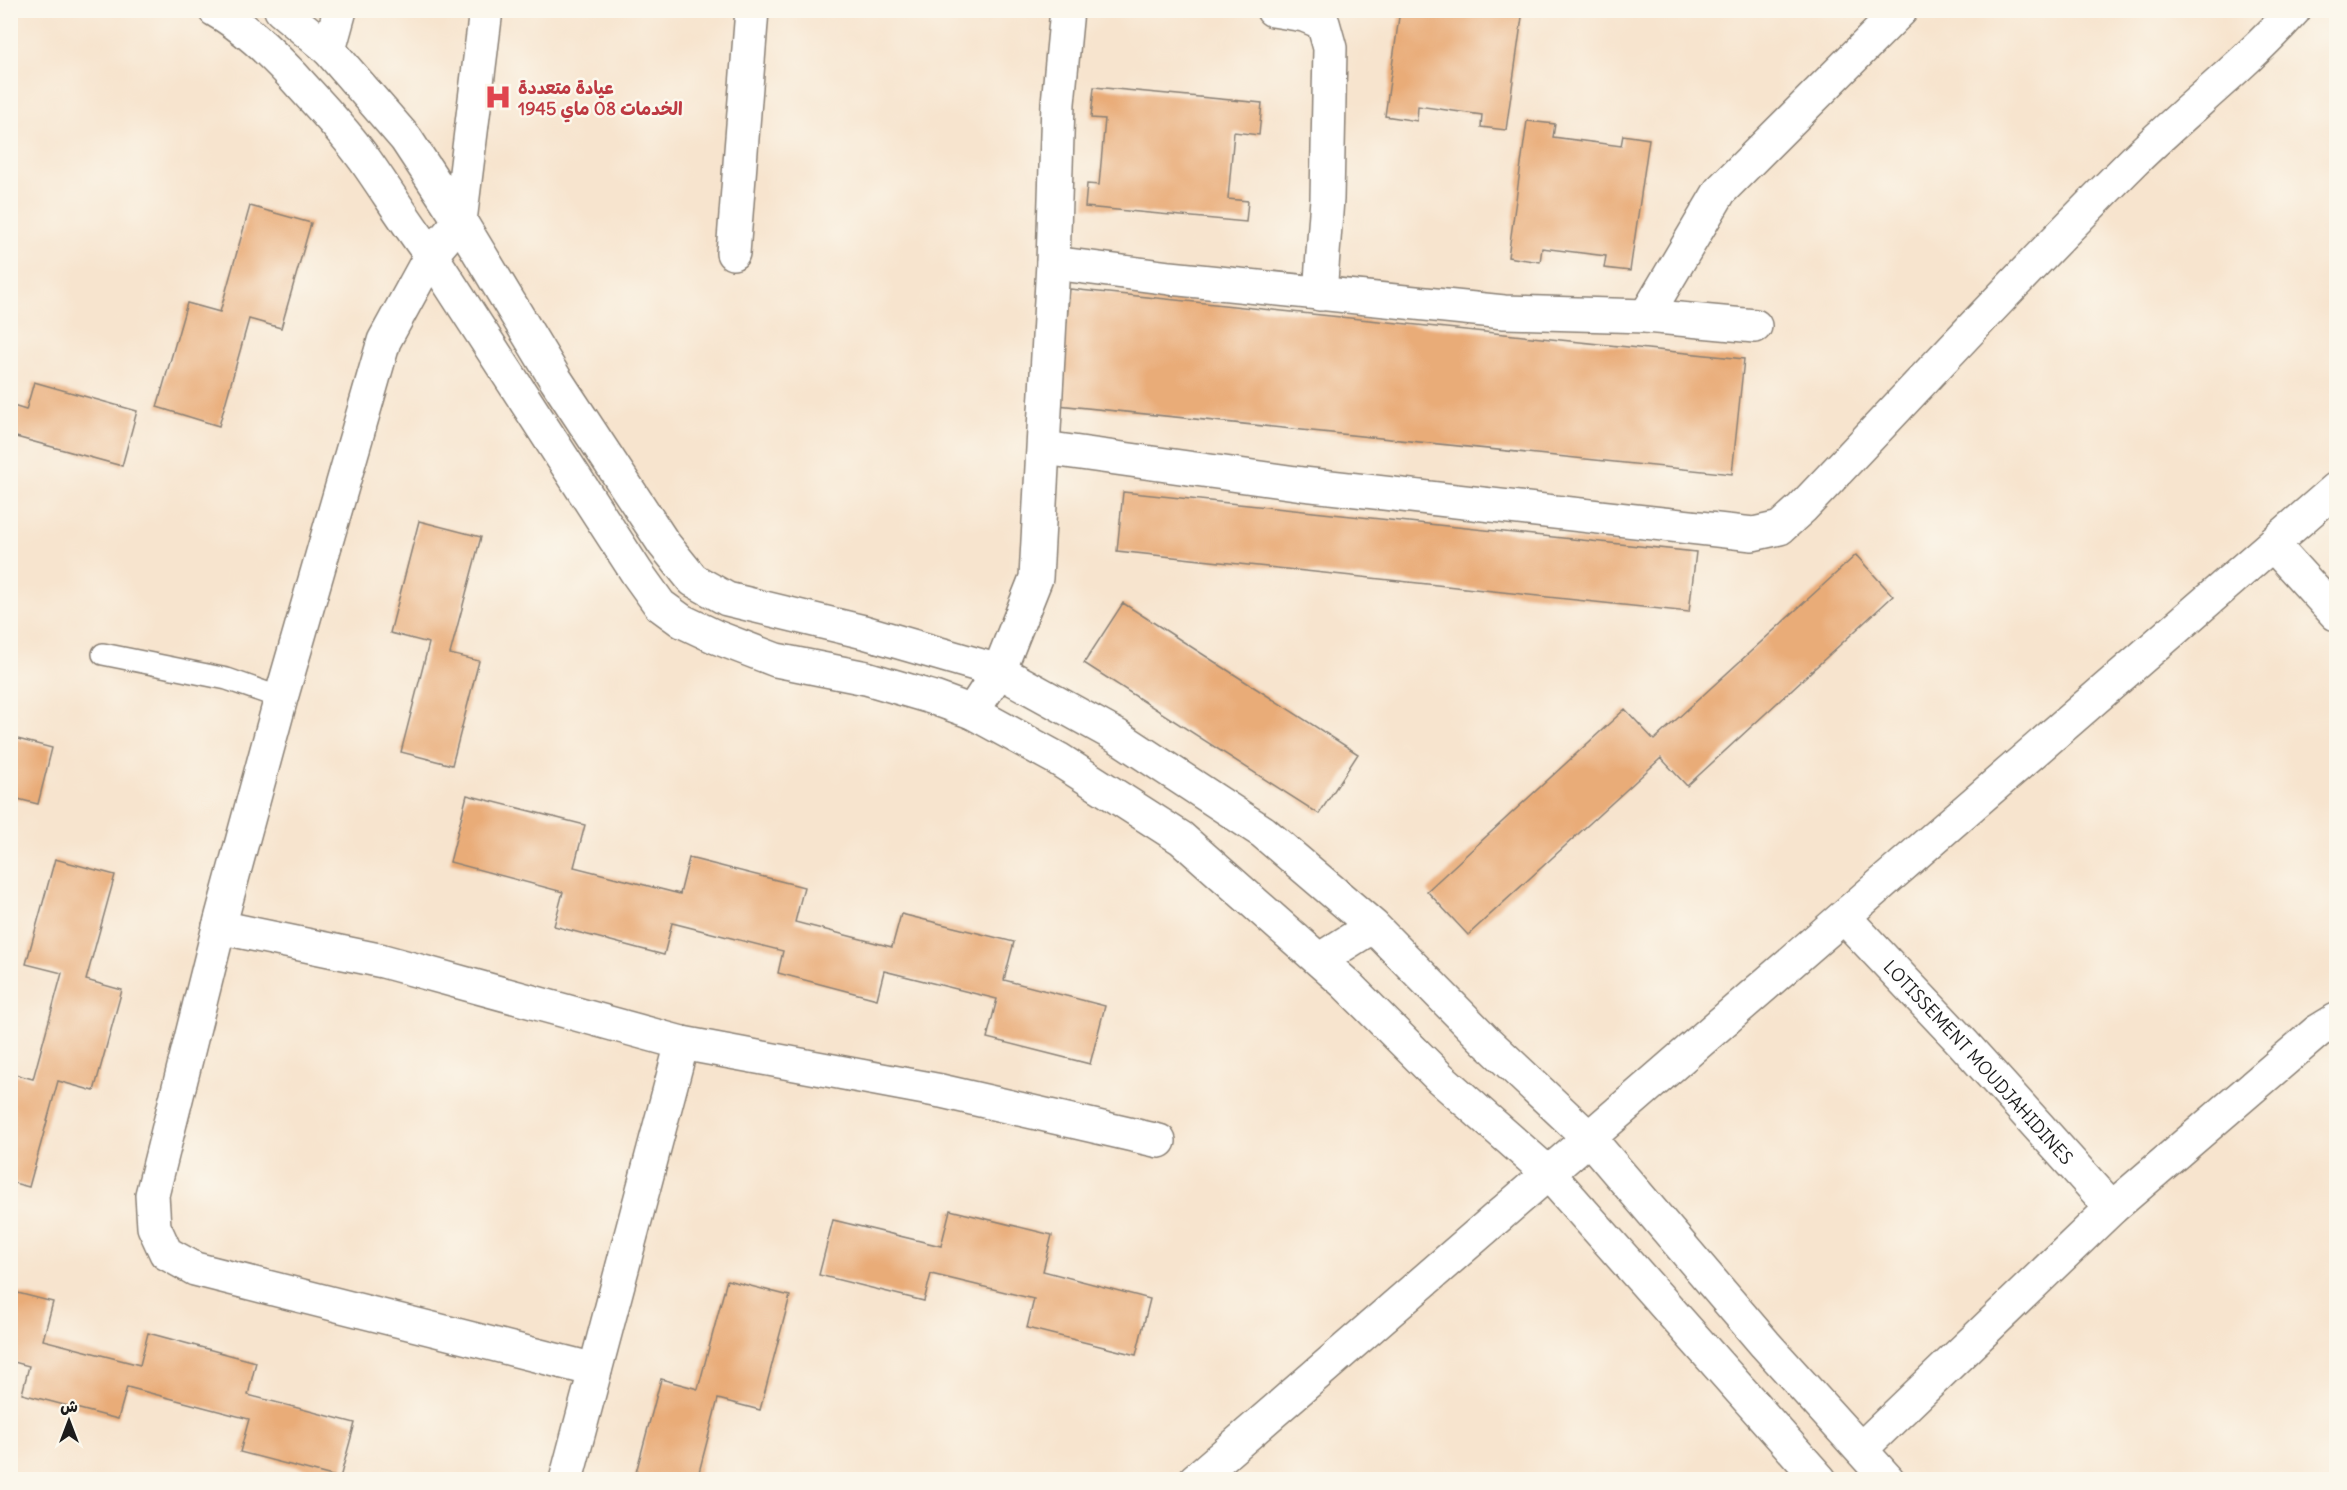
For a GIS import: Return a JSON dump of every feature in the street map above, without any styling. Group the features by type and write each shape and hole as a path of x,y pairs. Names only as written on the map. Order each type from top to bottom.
{"street":[{"path":"281,10 329,50 406,139 460,221 562,389 664,544 693,580 727,599 864,632 999,671 1117,736 1263,832 1372,926 1486,1041 1589,1138 1765,1344 1888,1479"},
{"path":"329,50 340,10"},
{"path":"486,10 460,221 431,255 384,342 281,698 219,927 152,1195 154,1227 166,1253 195,1269 595,1370"},
{"path":"733,253 752,10"},
{"path":"972,712 999,671 1036,578 1053,263 1058,103 1067,10"},
{"path":"1273,10 1304,15 1323,23 1330,48 1327,199 1320,294"},
{"path":"1646,316 1720,191 1901,10"},
{"path":"1044,448 1303,484 1753,534 1780,528 1802,508 2043,253 2129,167 2269,38 2294,10"},
{"path":"229,13 320,105 364,158 431,255 660,605 682,621 776,660 866,678 972,712 1058,759 1181,838 1346,984 1439,1077 1548,1173 1820,1479"},
{"path":"1053,263 1320,294 1504,312 1646,316 1755,326"},
{"path":"1195,1479 2337,489"},
{"path":"2272,545 2337,614"},
{"name":"LOTISSEMENT MOUDJAHIDINES","path":"1844,917 1963,1043 2112,1208"},
{"path":"1319,960 1372,926"},
{"path":"219,927 383,961 682,1043 940,1091 1159,1141"},
{"path":"1861,1449 2112,1208 2318,1031 2337,1020"},
{"path":"566,1479 682,1043"}],"lane":[{"path":"103,654 227,679 281,698"}],"building":[{"path":"1400,10 1523,10 1506,130 1481,127 1482,115 1418,106 1417,121 1385,116"},
{"path":"1094,87 1262,103 1259,135 1234,132 1228,199 1248,201 1246,222 1085,207 1087,184 1099,185 1105,119 1091,118"},
{"path":"1527,121 1555,124 1553,137 1621,146 1623,135 1649,139 1630,271 1604,268 1606,256 1542,248 1540,262 1508,257"},
{"path":"250,206 311,223 281,328 249,319 219,426 157,407 187,303 220,312"},
{"path":"1070,289 1744,359 1732,474 1058,405"},
{"path":"34,382 137,411 122,466 16,437 10,452 10,405 26,410"},
{"path":"1123,492 1696,552 1689,612 1117,551"},
{"path":"419,521 481,537 450,654 479,661 452,765 401,752 429,643 390,633"},
{"path":"1856,555 1893,596 1687,786 1661,758 1468,935 1427,891 1625,709 1654,740"},
{"path":"1123,603 1358,754 1319,814 1084,663"},
{"path":"10,737 52,748 38,804 10,797"},
{"path":"467,795 585,825 574,867 680,894 689,858 804,887 795,922 892,947 901,914 1014,942 1004,980 1105,1006 1090,1064 987,1038 997,999 884,971 877,999 778,973 783,951 672,923 664,955 554,926 563,892 450,862"},
{"path":"55,859 115,875 86,980 122,990 94,1091 58,1081 29,1187 10,1182 10,1073 33,1079 62,973 26,964"},
{"path":"950,1210 1052,1235 1043,1271 1150,1299 1136,1355 1027,1328 1034,1299 931,1274 924,1301 819,1275 833,1220 941,1246"},
{"path":"727,1280 790,1296 760,1410 718,1399 697,1480 634,1480 661,1379 698,1389"},
{"path":"10,1291 53,1302 43,1340 140,1365 148,1333 256,1362 248,1395 355,1423 340,1478 240,1452 249,1419 127,1387 118,1419 22,1394 29,1366 10,1361"}],"place":[{"name":"عيادة متعددة الخدمات 08 ماي 1945","path":"498,97"}]}
